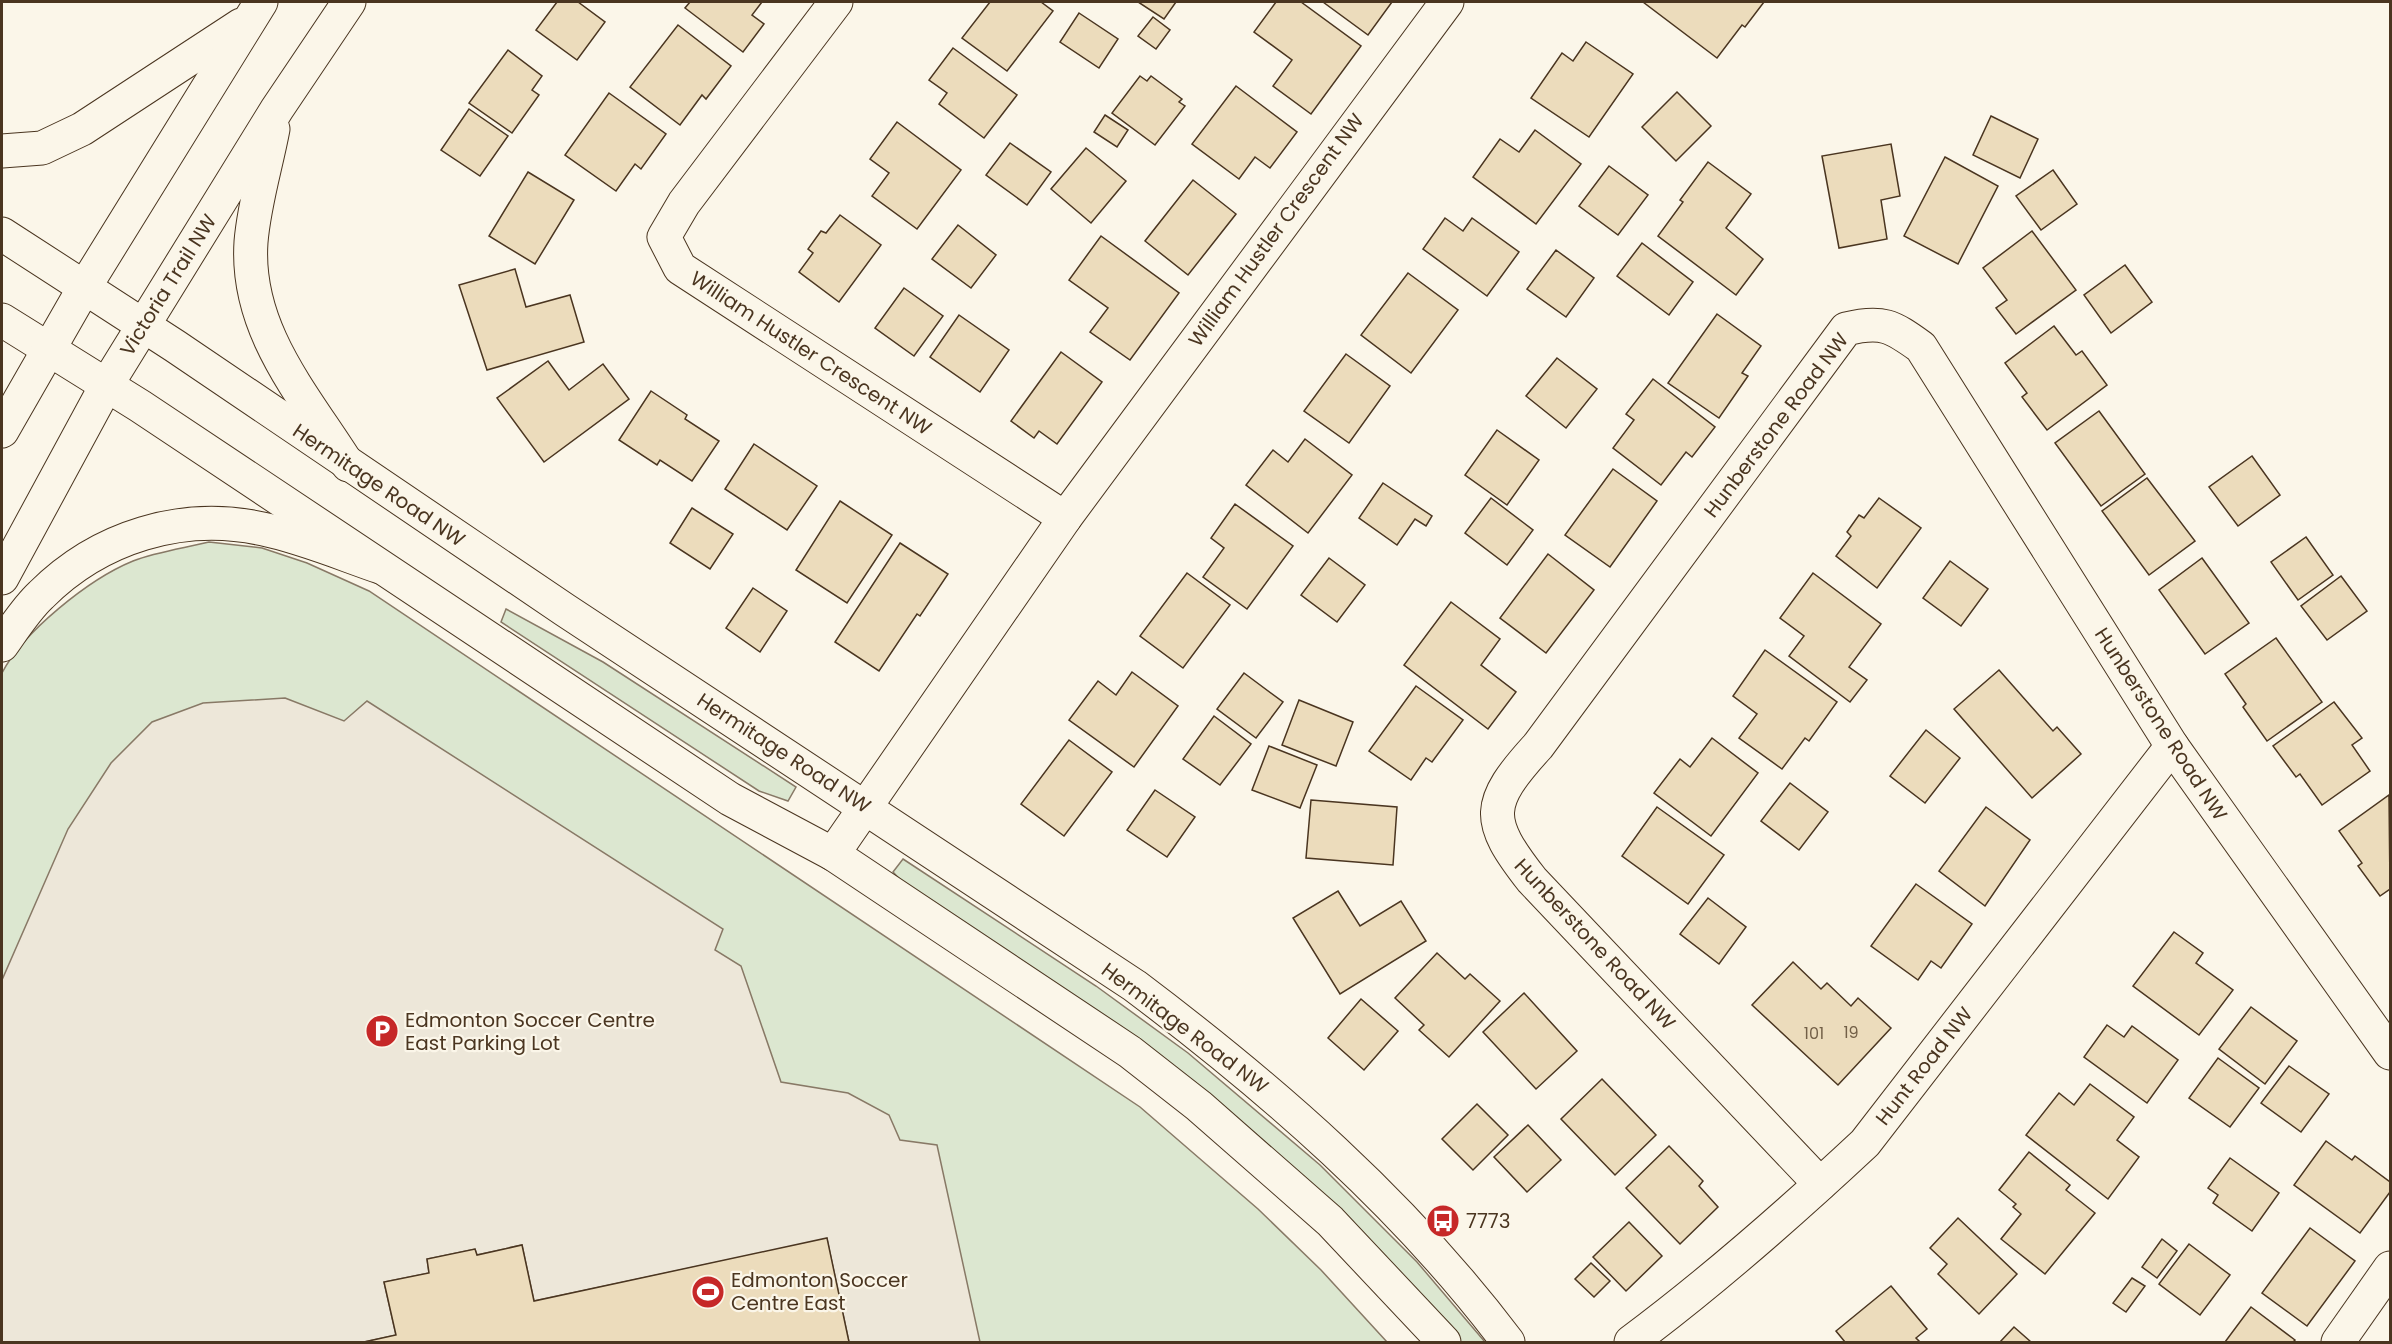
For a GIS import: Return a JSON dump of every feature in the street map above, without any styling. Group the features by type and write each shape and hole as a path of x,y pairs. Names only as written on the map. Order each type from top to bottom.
{"street":[{"name":"Victoria Trail NW","path":"2,578 106,386 142,326 277,109 349,2"},
{"name":"William Hustler Crescent NW","path":"836,2 684,203 664,237 680,268 1065,518"},
{"name":"William Hustler Crescent NW","path":"833,854 1065,518 1447,2"},
{"path":"2,151 42,148 82,129 254,11"},
{"path":"2,431 84,288 254,11"},
{"path":"277,109 255,209 251,244 252,278 259,312 271,346 288,376 348,465"},
{"name":"Hermitage Road NW","path":"2,234 1135,986 1209,1041 1280,1100 1400,1215 1508,1342"},
{"path":"2,320 106,386 730,799 833,854 1130,1052 1199,1106 1330,1221 1443,1342"},
{"name":"Hunberstone Road NW","path":"1820,1184 1532,880 1505,845 1495,813 1511,775 1538,746 1846,329 1870,323 1896,329 1922,347 2172,746 2391,1053"},
{"path":"2,645 39,596 65,573 103,549 157,529 192,523 228,524 263,529 380,567"},
{"name":"Hunt Road NW","path":"1631,1342 1668,1315 1865,1143 2172,746"},
{"path":"2338,1342 2391,1268"}],"green space":[{"name":"Edmonton Soccer Centre East Parking Lot","path":"209,542 262,548 307,563 369,591 1140,1107 1258,1209 1321,1270 1387,1342 2,1342 2,673 12,657 41,624 97,580 133,561"},
{"path":"506,609 603,662 796,787 788,801 759,791 501,622"},
{"path":"903,859 1096,986 1188,1053 1320,1165 1417,1262 1485,1342 1456,1342 1410,1288 909,889 893,872"}],"shaded area":[{"name":"Edmonton Soccer Centre East Parking Lot","path":"285,698 344,721 367,701 723,929 715,950 741,966 781,1082 848,1093 889,1115 900,1140 937,1145 980,1342 849,1342 827,1239 534,1301 522,1245 477,1255 475,1249 427,1259 429,1273 384,1282 396,1335 364,1342 2,1342 2,980 68,829 111,763 152,722 203,703"}],"building":[{"path":"557,2 578,2 605,22 577,60 536,30"},
{"path":"690,2 762,2 752,15 764,24 743,52 685,8"},
{"path":"990,2 1041,2 1053,11 1007,71 962,38"},
{"path":"1138,2 1176,2 1164,19"},
{"path":"1276,2 1301,2 1361,46 1311,114 1273,86 1292,60 1254,32"},
{"path":"1323,2 1392,2 1368,35"},
{"path":"1643,2 1764,2 1745,27 1742,25 1717,58"},
{"path":"1079,13 1118,39 1099,68 1060,42"},
{"path":"1153,17 1170,30 1156,49 1138,36"},
{"path":"678,25 731,66 706,99 702,95 680,125 630,87"},
{"path":"1586,42 1633,74 1589,137 1531,98 1562,53 1573,61"},
{"path":"953,48 1017,95 984,138 939,104 947,93 929,80"},
{"path":"508,50 542,76 532,90 539,95 512,133 469,103"},
{"path":"1140,76 1147,81 1151,76 1182,99 1179,102 1185,106 1155,145 1112,113"},
{"path":"1236,86 1297,132 1270,168 1255,157 1239,179 1192,144"},
{"path":"1677,92 1711,126 1676,161 1642,127"},
{"path":"609,93 666,134 641,169 635,164 616,191 565,155"},
{"path":"469,109 508,136 480,176 441,150"},
{"path":"1105,115 1128,130 1117,147 1094,132"},
{"path":"1991,116 2038,139 2020,178 1973,155"},
{"path":"897,122 961,170 917,229 872,196 889,173 870,159"},
{"path":"1535,130 1581,164 1536,224 1473,177 1500,139 1519,152"},
{"path":"1010,143 1051,172 1027,205 986,175"},
{"path":"1891,144 1900,196 1881,200 1887,239 1839,248 1822,156"},
{"path":"1086,148 1126,181 1091,223 1051,189"},
{"path":"1945,157 1998,186 1958,264 1904,236"},
{"path":"1708,162 1751,194 1726,228 1763,259 1736,295 1658,236 1683,202 1680,200"},
{"path":"1609,166 1648,195 1618,235 1579,206"},
{"path":"2053,170 2077,204 2041,230 2016,196"},
{"path":"528,172 574,200 535,264 489,236"},
{"path":"1193,180 1236,214 1188,275 1145,241"},
{"path":"840,215 881,245 839,302 799,272 813,253 808,249 821,231 826,233"},
{"path":"1445,218 1463,231 1472,218 1519,252 1487,296 1423,249"},
{"path":"958,225 996,255 971,288 932,259"},
{"path":"2032,231 2076,290 2016,334 1996,308 2007,300 1983,268"},
{"path":"1101,236 1179,293 1130,360 1090,332 1108,308 1069,280"},
{"path":"1642,243 1693,282 1669,315 1617,276"},
{"path":"1556,250 1594,278 1566,317 1527,289"},
{"path":"2125,265 2152,302 2111,333 2084,295"},
{"path":"515,269 526,307 570,295 584,342 487,370 459,285"},
{"path":"1408,273 1458,310 1411,373 1361,335"},
{"path":"904,288 943,316 914,356 875,328"},
{"path":"1717,314 1761,346 1742,373 1748,376 1719,418 1668,383"},
{"path":"959,315 1009,350 980,392 930,357"},
{"path":"2054,326 2076,355 2082,351 2107,385 2047,430 2022,397 2027,393 2005,363"},
{"path":"1061,352 1102,382 1057,444 1039,431 1034,438 1011,421"},
{"path":"1346,354 1390,386 1349,443 1304,411"},
{"path":"1557,358 1597,389 1566,428 1526,396"},
{"path":"548,361 569,390 603,364 629,399 544,462 497,398"},
{"path":"1653,379 1715,427 1692,457 1686,452 1661,485 1613,448 1634,420 1626,414"},
{"path":"651,391 687,415 685,419 719,441 692,481 660,460 657,465 619,440"},
{"path":"2099,411 2145,474 2101,506 2055,443"},
{"path":"1497,430 1539,460 1507,505 1465,475"},
{"path":"1305,439 1352,475 1308,533 1246,485 1273,450 1288,462"},
{"path":"754,444 817,486 787,530 725,489"},
{"path":"2252,456 2280,495 2238,526 2209,487"},
{"path":"1613,469 1657,501 1610,567 1565,535"},
{"path":"2147,478 2195,541 2149,575 2102,511"},
{"path":"1383,483 1432,516 1426,526 1415,519 1397,545 1359,518"},
{"path":"1491,498 1533,530 1507,565 1465,533"},
{"path":"1879,498 1921,528 1877,588 1836,556 1851,536 1847,532 1859,515 1864,518"},
{"path":"840,501 892,535 847,603 796,570"},
{"path":"1235,504 1293,546 1247,609 1203,577 1224,548 1211,538"},
{"path":"692,508 733,534 710,569 670,543"},
{"path":"2306,537 2333,575 2298,600 2271,562"},
{"path":"900,543 948,574 920,616 917,614 879,671 835,642"},
{"path":"1548,554 1594,590 1546,653 1500,618"},
{"path":"1329,558 1365,585 1337,622 1301,595"},
{"path":"2202,558 2249,623 2205,654 2159,590"},
{"path":"1950,561 1988,589 1961,626 1923,598"},
{"path":"1187,573 1230,605 1183,668 1140,636"},
{"path":"1813,573 1881,624 1849,667 1867,680 1850,702 1789,656 1804,636 1780,618"},
{"path":"2341,576 2367,611 2327,640 2301,606"},
{"path":"753,588 787,611 760,652 726,628"},
{"path":"1451,602 1500,639 1481,665 1516,692 1488,729 1404,665"},
{"path":"2276,638 2322,702 2267,741 2243,707 2246,704 2225,674"},
{"path":"1765,650 1837,702 1809,741 1805,738 1782,769 1739,738 1757,714 1733,696"},
{"path":"1999,670 2053,731 2057,727 2081,754 2032,798 1954,709"},
{"path":"1132,672 1178,706 1134,767 1069,720 1098,681 1116,695"},
{"path":"1244,673 1283,702 1256,738 1217,709"},
{"path":"1416,686 1463,720 1432,762 1426,758 1411,780 1369,751"},
{"path":"1299,700 1353,722 1336,766 1282,745"},
{"path":"2334,702 2362,738 2352,745 2370,771 2322,805 2300,774 2296,777 2273,746"},
{"path":"1214,716 1251,744 1220,785 1183,759"},
{"path":"1926,730 1960,758 1925,803 1890,776"},
{"path":"1712,738 1758,773 1711,836 1654,793 1680,759 1690,767"},
{"path":"1069,740 1112,772 1064,836 1021,804"},
{"path":"1269,746 1317,765 1300,808 1252,790"},
{"path":"1790,783 1828,812 1799,850 1761,821"},
{"path":"1155,790 1195,817 1167,857 1127,830"},
{"path":"2389,795 2390,889 2380,896 2358,866 2362,863 2339,831"},
{"path":"1311,800 1397,807 1393,865 1306,858"},
{"path":"1657,807 1724,855 1688,904 1622,856"},
{"path":"1986,807 2030,840 1985,906 1939,871"},
{"path":"1916,884 1972,924 1941,968 1931,961 1918,980 1871,946"},
{"path":"1338,891 1360,926 1401,901 1426,941 1340,994 1293,918"},
{"path":"1708,898 1746,927 1719,964 1680,934"},
{"path":"2174,932 2203,953 2196,963 2233,990 2199,1035 2133,986"},
{"path":"1437,953 1465,979 1470,974 1500,1001 1449,1057 1419,1030 1424,1025 1395,998"},
{"path":"1793,962 1821,989 1827,983 1851,1006 1858,998 1891,1028 1838,1085 1752,1005"},
{"path":"1524,993 1577,1051 1536,1089 1483,1032"},
{"path":"1361,999 1398,1031 1364,1070 1328,1038"},
{"path":"2251,1007 2297,1041 2265,1084 2219,1049"},
{"path":"2107,1025 2124,1037 2132,1026 2178,1060 2147,1103 2084,1057"},
{"path":"2218,1058 2259,1088 2230,1127 2189,1098"},
{"path":"2289,1066 2329,1094 2301,1132 2261,1103"},
{"path":"1602,1079 1656,1135 1615,1175 1561,1119"},
{"path":"2090,1084 2134,1117 2117,1140 2139,1157 2108,1199 2026,1135 2059,1093 2074,1105"},
{"path":"1477,1104 1508,1135 1473,1170 1442,1139"},
{"path":"1528,1125 1561,1160 1527,1192 1494,1157"},
{"path":"2326,1141 2352,1160 2355,1156 2390,1182 2390,1192 2360,1233 2294,1185"},
{"path":"1669,1146 1703,1181 1699,1186 1718,1207 1680,1244 1626,1188"},
{"path":"2029,1152 2070,1185 2066,1190 2095,1213 2045,1274 2001,1239 2021,1214 2013,1207 2016,1204 1999,1190"},
{"path":"2230,1158 2279,1193 2252,1231 2213,1203 2218,1195 2208,1188"},
{"path":"1958,1218 2017,1274 1979,1314 1938,1274 1947,1264 1930,1248"},
{"path":"1629,1222 1662,1256 1626,1291 1593,1257"},
{"path":"2310,1228 2355,1261 2307,1326 2262,1293"},
{"name":"Edmonton Soccer Centre East","path":"827,1238 849,1342 364,1342 396,1335 384,1282 429,1273 427,1259 475,1249 477,1255 522,1245 534,1301"},
{"path":"2162,1239 2177,1251 2157,1278 2142,1267"},
{"path":"2189,1244 2230,1275 2200,1315 2159,1284"},
{"path":"1591,1263 1610,1281 1594,1297 1575,1279"},
{"path":"2132,1278 2145,1286 2126,1312 2113,1303"},
{"path":"1891,1286 1927,1329 1916,1338 1920,1342 1845,1342 1836,1331"},
{"path":"2251,1307 2295,1340 2293,1342 2225,1342"},
{"path":"2014,1327 2031,1342 2000,1342"}],"place":[{"name":"Edmonton Soccer Centre East Parking Lot","path":"382,1031"},
{"name":"7773","path":"1443,1221"},
{"name":"Edmonton Soccer Centre East","path":"708,1292"}]}
